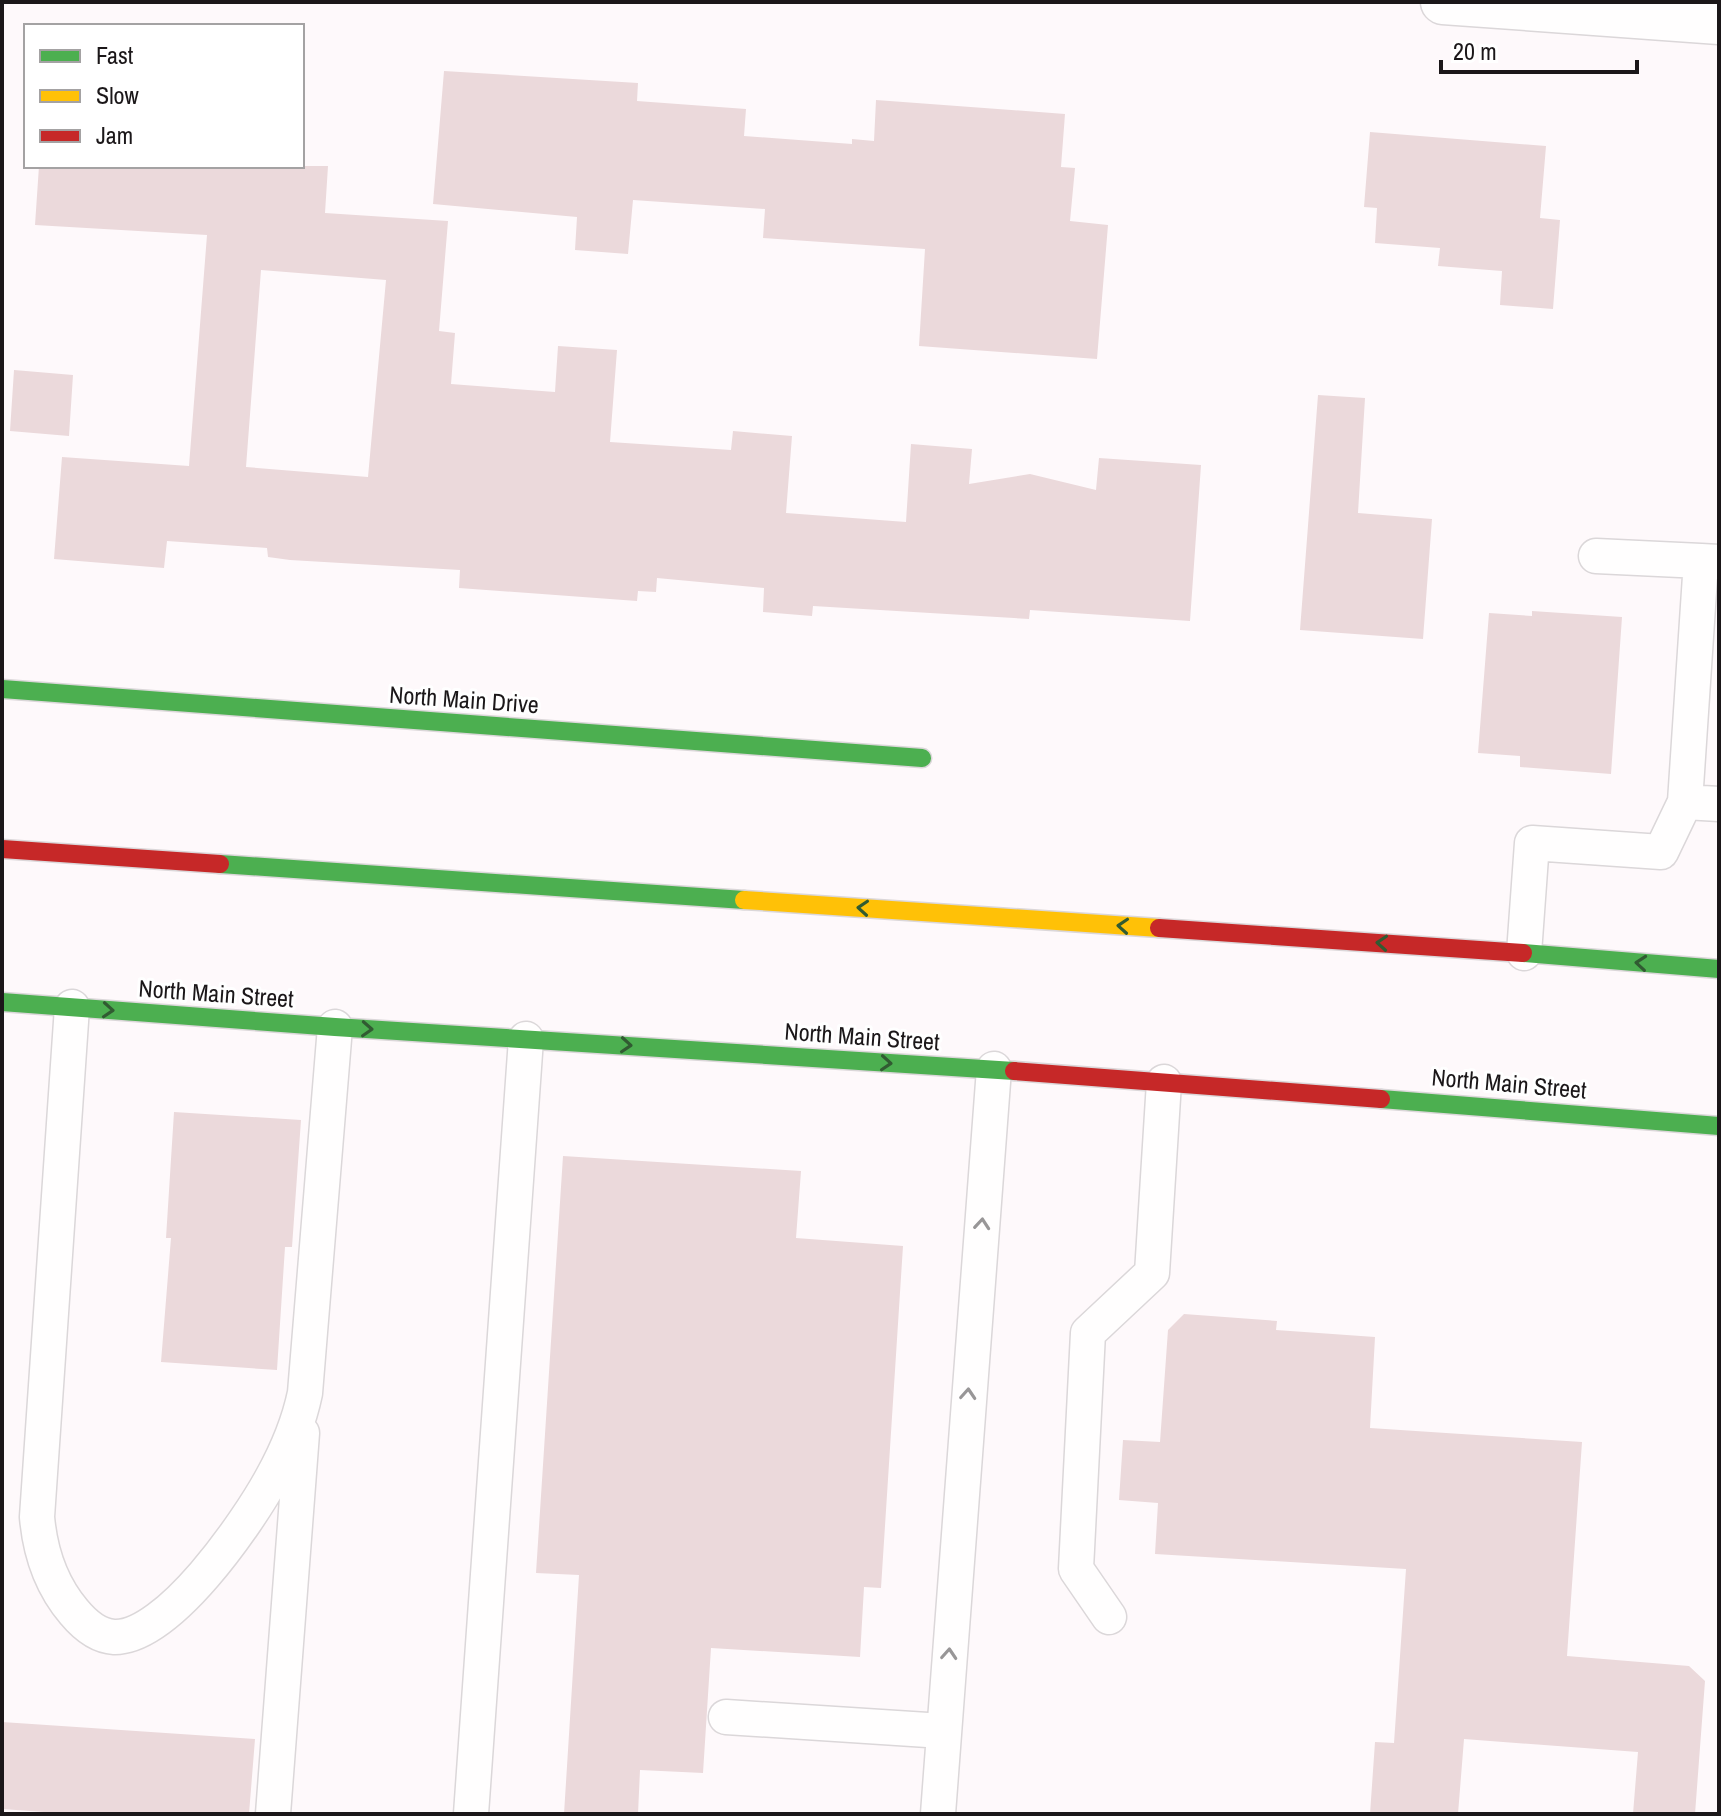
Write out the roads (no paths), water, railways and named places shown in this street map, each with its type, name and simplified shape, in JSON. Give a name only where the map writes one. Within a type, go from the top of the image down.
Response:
[{"type":"main road","name":"North Main Drive","points":[[2,689],[922,758]]},
{"type":"main road","points":[[2,849],[1719,969]]},
{"type":"main road","name":"North Main Street","points":[[2,1002],[335,1027],[994,1069],[1719,1126]]},
{"type":"street","points":[[1443,2],[1719,22]]},
{"type":"lane","points":[[1524,953],[1532,843],[1661,852],[1685,802],[1710,561],[1596,556]]},
{"type":"lane","points":[[1685,802],[1719,804]]},
{"type":"lane","points":[[72,1007],[37,1517],[44,1558],[66,1602],[79,1618],[100,1634],[129,1636],[156,1621],[184,1597],[251,1513],[273,1477],[300,1417],[305,1393]]},
{"type":"lane","points":[[273,1814],[335,1027]]},
{"type":"lane","points":[[471,1814],[526,1039]]},
{"type":"lane","points":[[938,1814],[994,1069]]},
{"type":"lane","points":[[1109,1617],[1076,1569],[1088,1333],[1152,1273],[1164,1082]]},
{"type":"lane","points":[[726,1717],[943,1731]]}]
